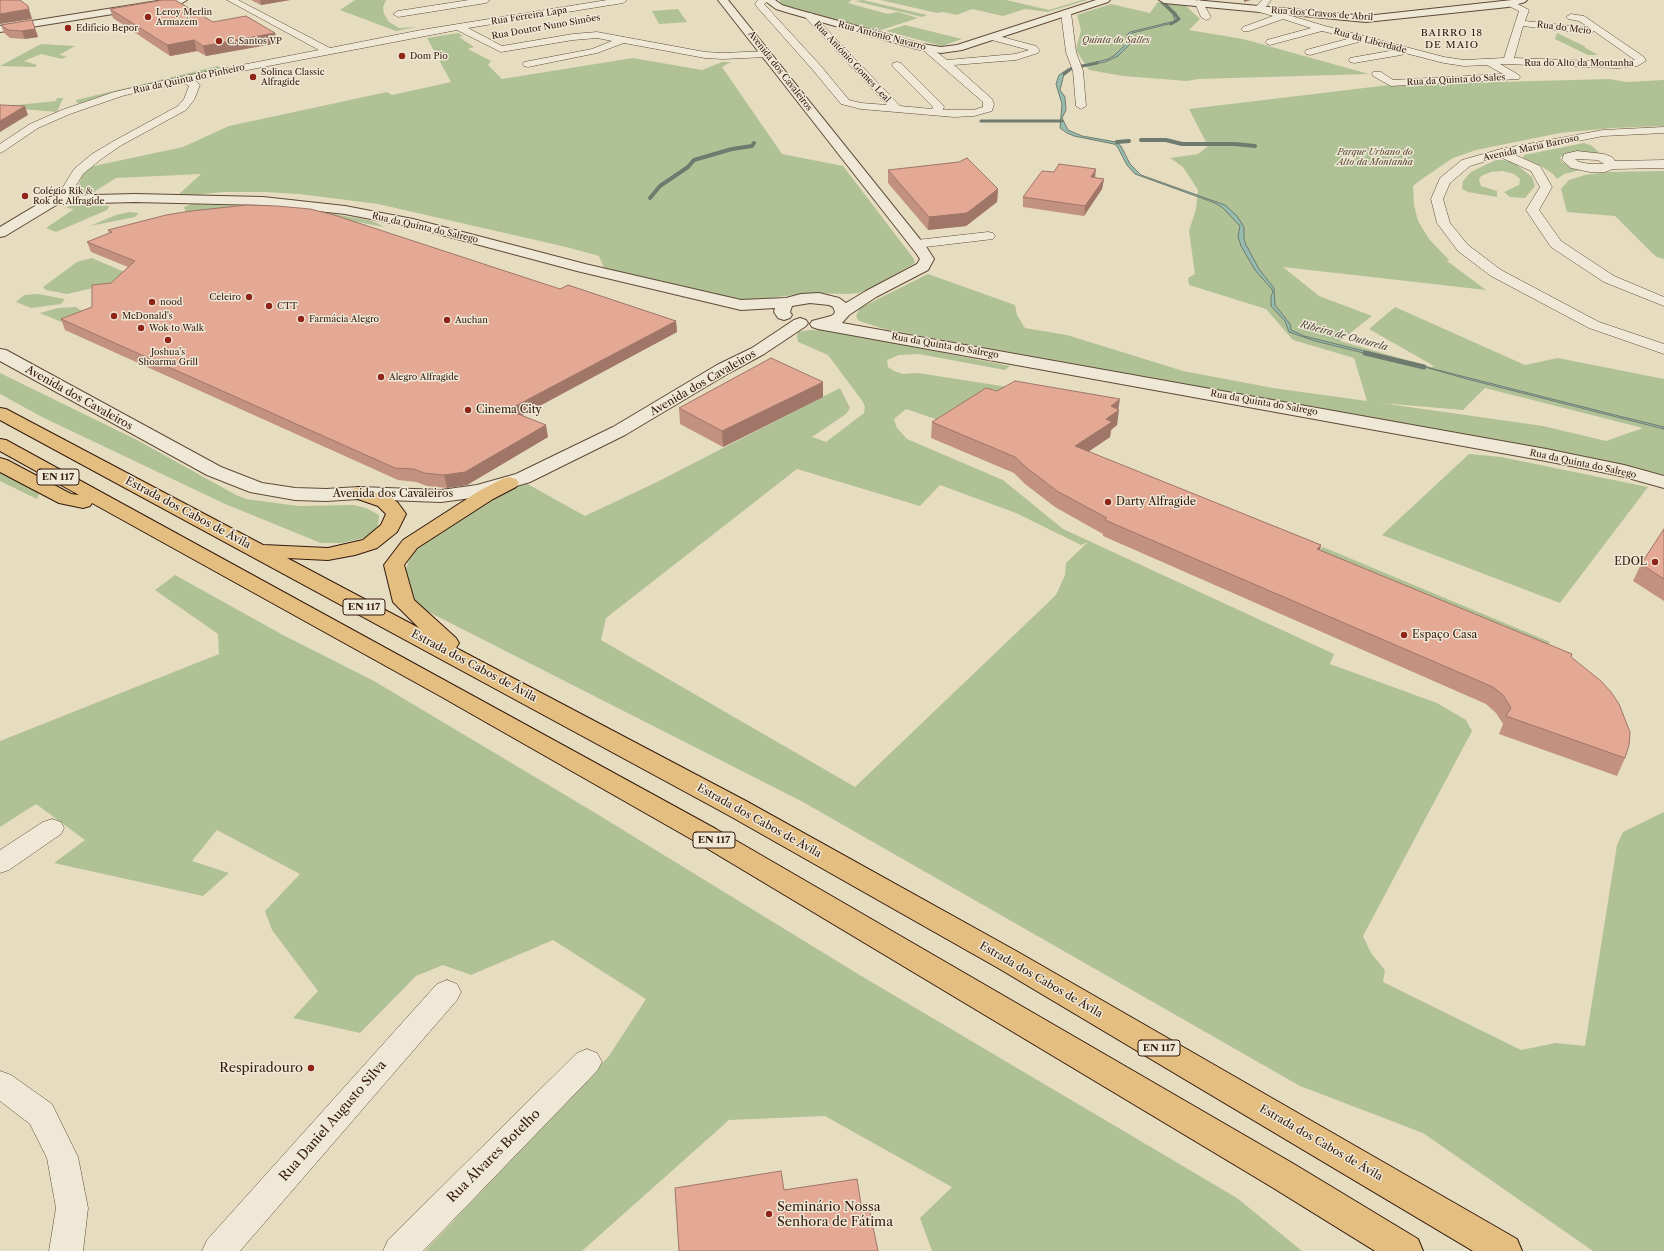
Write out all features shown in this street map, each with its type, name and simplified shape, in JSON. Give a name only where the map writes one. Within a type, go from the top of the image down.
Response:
[{"type":"highway","name":"Estrada dos Cabos de Ávila","points":[[0,412],[737,808],[1008,960],[1505,1251]]},
{"type":"highway","name":"EN 117","points":[[0,444],[115,509],[448,691],[707,836],[1282,1175],[1406,1251]]},
{"type":"highway","points":[[0,464],[66,498],[115,509]]},
{"type":"highway","points":[[471,664],[404,602],[394,565],[410,544],[486,495],[509,483]]},
{"type":"highway","points":[[257,550],[328,554],[355,549],[370,544],[390,528],[396,514],[391,506],[384,502],[358,493]]},
{"type":"street","points":[[0,29],[182,0]]},
{"type":"street","points":[[231,0],[328,51]]},
{"type":"street","points":[[398,14],[482,0]]},
{"type":"street","name":"Rua Ferreira Lapa","points":[[459,27],[623,0]]},
{"type":"street","name":"Avenida dos Cavaleiros","points":[[723,0],[917,244],[927,259],[924,267],[871,294],[842,314],[822,324]]},
{"type":"street","points":[[767,0],[759,3],[760,5],[816,67],[842,100],[853,104],[968,114],[980,112],[989,106],[988,101],[926,48]]},
{"type":"street","name":"Rua António Navarro","points":[[767,0],[785,9],[926,48],[941,50],[954,49],[1105,0]]},
{"type":"street","name":"Rua dos Cravos de Abril","points":[[1164,0],[1345,17],[1372,18],[1508,4]]},
{"type":"street","points":[[1258,9],[1267,0]]},
{"type":"street","points":[[1502,65],[1509,57],[1521,19],[1508,4],[1522,0]]},
{"type":"street","points":[[399,2],[397,8],[398,14],[405,22]]},
{"type":"street","points":[[1199,3],[1206,17]]},
{"type":"street","name":"Rua da Liberdade","points":[[1258,9],[1322,28],[1452,62],[1490,63]]},
{"type":"street","points":[[1066,13],[1071,52],[1077,66],[1081,106]]},
{"type":"street","name":"Rua António Gomes Leal","points":[[808,15],[896,108]]},
{"type":"street","points":[[1246,29],[1280,16]]},
{"type":"street","points":[[1572,17],[1581,18],[1590,29]]},
{"type":"street","name":"Rua do Meio","points":[[1521,19],[1590,29],[1607,36]]},
{"type":"street","points":[[459,27],[501,49],[597,35],[704,55],[723,56],[767,54]]},
{"type":"street","name":"Rua da Quinta do Pinheiro","points":[[0,149],[34,126],[66,112],[118,94],[185,79],[459,27]]},
{"type":"street","points":[[825,33],[836,29],[851,27]]},
{"type":"street","points":[[1270,42],[1322,28]]},
{"type":"street","name":"Rua Doutor Nuno Simões","points":[[480,38],[496,36]]},
{"type":"street","name":"Rua do Alto da Montanha","points":[[1502,65],[1618,65],[1633,64],[1641,61],[1607,36]]},
{"type":"street","points":[[945,63],[1016,57],[1035,51],[1033,48],[991,37]]},
{"type":"street","points":[[1310,52],[1361,38]]},
{"type":"street","points":[[528,64],[594,51],[623,40]]},
{"type":"street","points":[[1354,60],[1394,55],[1407,51]]},
{"type":"street","name":"Rua da Quinta do Sales","points":[[1490,63],[1502,65],[1515,77],[1391,82],[1377,74],[1502,65]]},
{"type":"street","points":[[897,65],[939,107],[935,112]]},
{"type":"street","points":[[0,233],[55,200],[68,189],[78,172],[96,157],[116,144],[182,108],[190,100],[195,85],[185,79]]},
{"type":"street","name":"Avenida Maria Barroso","points":[[1664,130],[1603,133],[1501,152],[1466,163],[1444,181],[1437,199],[1444,223],[1463,248],[1496,273],[1594,325],[1664,349]]},
{"type":"street","points":[[1593,135],[1616,141],[1664,140]]},
{"type":"street","points":[[1501,152],[1536,169],[1546,186],[1532,210],[1556,244],[1609,279],[1664,302]]},
{"type":"street","points":[[1611,165],[1664,164]]},
{"type":"street","name":"Rua da Quinta do Salrego","points":[[55,200],[185,198],[264,201],[317,206],[413,223],[582,268],[741,304],[788,304],[801,298],[828,299],[839,304],[842,314],[863,330]]},
{"type":"street","points":[[917,244],[988,236]]},
{"type":"street","name":"Avenida dos Cavaleiros","points":[[828,299],[849,298],[871,294]]},
{"type":"street","points":[[788,304],[783,308],[782,312],[785,317],[800,323]]},
{"type":"street","name":"Avenida dos Cavaleiros","points":[[0,354],[214,471],[238,481],[271,491],[289,493],[358,493],[441,496],[479,491],[523,478],[619,431],[723,369],[758,351],[800,323]]},
{"type":"street","name":"Rua da Quinta do Salrego","points":[[800,323],[822,324],[863,330],[903,339],[1546,455],[1624,471],[1664,482]]},
{"type":"street","points":[[0,863],[52,828]]},
{"type":"street","name":"Rua Daniel Augusto Silva","points":[[218,1251],[447,992]]},
{"type":"street","name":"Rua Álvares Botelho","points":[[400,1251],[587,1062]]},
{"type":"street","points":[[0,1084],[41,1114],[62,1157],[72,1208],[66,1251]]},
{"type":"green space","points":[[355,0],[386,0],[383,7],[384,14],[389,22],[399,28],[416,27],[396,31],[340,10]]},
{"type":"green space","points":[[780,0],[852,0],[848,3],[888,14],[898,12],[918,18],[878,31],[788,7],[780,3]]},
{"type":"green space","points":[[863,0],[927,15],[922,17],[855,1]]},
{"type":"green space","points":[[880,0],[1006,0],[1049,10],[1082,0],[1087,0],[1048,12],[1025,9],[1003,16],[972,9],[957,15],[943,12],[937,13]]},
{"type":"green space","name":"Quinta do Salles","points":[[1158,2],[1185,5],[1200,19],[1189,30],[1243,39],[1369,74],[1198,79],[1187,81],[1123,76],[1089,70],[1076,50],[1081,30],[1077,15],[1111,4],[1150,13]]},
{"type":"green space","points":[[678,9],[687,22],[659,24],[652,11]]},
{"type":"green space","points":[[905,25],[962,39],[942,46],[886,31]]},
{"type":"green space","points":[[458,33],[463,36],[459,37],[474,47],[468,49],[491,61],[488,65],[502,79],[633,58],[702,70],[722,62],[731,62],[722,67],[782,154],[843,166],[914,259],[915,263],[867,290],[858,293],[812,293],[751,300],[729,298],[604,268],[599,256],[566,247],[378,204],[299,194],[264,192],[223,192],[176,197],[201,174],[116,178],[94,192],[85,195],[76,192],[82,176],[89,168],[183,147],[229,126],[387,92],[392,95],[451,82],[427,38]]},
{"type":"green space","points":[[1557,33],[1586,47],[1584,47],[1598,55],[1588,55],[1555,39]]},
{"type":"green space","points":[[41,44],[75,46],[59,55],[67,56],[62,59],[41,54],[24,61],[37,65],[35,67],[0,66]]},
{"type":"green space","points":[[218,66],[221,69],[126,89],[81,103],[77,103],[76,100]]},
{"type":"green space","name":"Parque Urbano do Alto da Montanha","points":[[1609,79],[1627,82],[1664,80],[1664,126],[1612,128],[1560,133],[1476,150],[1453,158],[1413,186],[1414,205],[1418,221],[1429,239],[1449,260],[1447,261],[1486,290],[1283,267],[1319,296],[1372,316],[1340,341],[1431,367],[1434,366],[1369,329],[1395,307],[1525,365],[1558,358],[1664,379],[1664,476],[1622,465],[884,329],[859,321],[856,316],[860,308],[928,274],[1015,305],[1017,315],[1025,328],[1067,335],[1183,371],[1273,388],[1367,401],[1354,358],[1293,340],[1266,309],[1189,285],[1188,278],[1195,274],[1189,231],[1196,209],[1198,190],[1183,167],[1170,158],[1198,154],[1208,146],[1189,109],[1389,85]],"holes":[[[1485,388],[1643,428],[1606,441],[1543,426],[1381,403],[1463,410]]]},
{"type":"green space","points":[[57,98],[63,98],[57,112],[0,107],[0,105],[8,106],[56,101]]},
{"type":"green space","points":[[1584,143],[1592,146],[1603,156],[1566,155],[1560,157],[1562,162],[1581,170],[1564,174],[1557,179],[1553,174],[1541,166],[1523,158],[1524,155]]},
{"type":"green space","points":[[1496,160],[1513,162],[1532,177],[1535,186],[1525,198],[1510,197],[1504,192],[1519,185],[1520,179],[1514,174],[1503,171],[1491,172],[1481,176],[1479,180],[1481,186],[1497,191],[1497,197],[1468,192],[1462,189],[1463,181],[1471,172]]},
{"type":"green space","points":[[1664,171],[1664,259],[1657,257],[1652,253],[1615,216],[1567,212],[1561,189],[1569,180],[1585,175],[1608,172]]},
{"type":"green space","points":[[74,203],[85,203],[83,205],[109,207],[107,210],[56,232],[46,228],[74,209],[66,208]]},
{"type":"green space","points":[[192,204],[298,208],[368,220],[384,227],[347,220],[186,213],[184,207]]},
{"type":"green space","points":[[129,212],[139,213],[135,217],[90,226],[116,215]]},
{"type":"green space","points":[[92,258],[129,274],[119,282],[67,294],[46,290],[43,287],[77,262]]},
{"type":"green space","points":[[38,294],[65,299],[61,304],[31,308],[16,302],[24,295]]},
{"type":"green space","points":[[76,307],[84,312],[64,323],[40,313],[58,308]]},
{"type":"green space","points":[[810,330],[837,330],[858,336],[1010,366],[1005,370],[919,354],[899,355],[887,360],[888,367],[903,374],[918,373],[1008,387],[947,423],[906,409],[894,419],[897,428],[907,439],[1003,480],[1063,529],[1334,654],[1330,664],[1437,703],[1466,720],[1472,731],[1363,936],[1371,953],[1385,970],[1383,982],[1521,1050],[1556,1043],[1585,1046],[1617,845],[1623,832],[1664,812],[1664,1251],[1593,1251],[1423,1133],[1300,1086],[803,802],[411,603],[404,574],[411,556],[421,541],[524,482],[585,516],[657,482],[840,388],[850,408],[846,414],[812,437],[826,442],[864,413],[865,407],[863,402],[828,355],[798,342],[798,332]],"holes":[[[797,469],[920,506],[940,485],[1016,513],[1081,545],[1088,542],[1066,563],[1065,575],[1056,595],[855,787],[601,640],[606,618]]]},
{"type":"green space","points":[[0,373],[137,440],[236,495],[246,499],[298,506],[354,505],[366,508],[379,515],[378,529],[364,538],[342,543],[321,543],[225,504],[42,417],[0,394]]},
{"type":"green space","points":[[1469,454],[1501,457],[1648,487],[1560,603],[1382,535]]},
{"type":"green space","points":[[0,473],[40,492],[37,499],[0,481]]},
{"type":"green space","points":[[1323,547],[1550,642],[1542,655],[1312,557]]},
{"type":"green space","points":[[175,575],[283,635],[374,681],[592,811],[858,974],[1237,1198],[1302,1251],[932,1251],[920,1218],[952,1187],[825,1116],[729,1120],[582,1251],[425,1251],[609,1056],[646,999],[553,940],[471,975],[443,965],[416,976],[360,1033],[293,1018],[318,991],[272,930],[265,911],[300,874],[217,830],[192,861],[229,873],[203,896],[54,863],[85,840],[36,804],[0,827],[0,741],[219,654],[218,634],[155,590]]},
{"type":"water","points":[[1161,3],[1166,4],[1176,13],[1178,17],[1177,22],[1132,33],[1130,37],[1131,43],[1118,56],[1105,62],[1089,64],[1108,59],[1115,55],[1127,43],[1127,35],[1130,32],[1175,21],[1173,14]]},
{"type":"water","points":[[1068,69],[1071,70],[1064,74],[1060,90],[1065,97],[1066,110],[1062,118],[1068,130],[1082,136],[1116,142],[1121,146],[1130,164],[1141,175],[1225,205],[1237,216],[1244,227],[1244,239],[1246,245],[1259,269],[1274,288],[1275,305],[1290,324],[1291,330],[1304,336],[1372,353],[1372,355],[1315,341],[1289,332],[1285,321],[1271,306],[1273,291],[1255,270],[1241,246],[1238,237],[1240,226],[1223,208],[1215,203],[1135,174],[1127,165],[1117,146],[1114,144],[1074,136],[1060,128],[1062,104],[1056,84],[1059,75]]},
{"type":"water","points":[[1418,365],[1664,427],[1664,429],[1467,379]]},
{"type":"building","points":[[0,0],[20,0],[28,6],[29,9],[0,14]]},
{"type":"building","points":[[163,0],[175,0],[213,22],[246,16],[275,33],[203,46],[194,40],[167,45],[110,9]]},
{"type":"building","points":[[32,20],[35,29],[22,31],[8,30],[1,25]]},
{"type":"building","points":[[0,105],[25,106],[0,121]]},
{"type":"building","points":[[967,158],[998,189],[967,213],[929,217],[888,170],[959,162]]},
{"type":"building","points":[[1059,164],[1096,169],[1091,177],[1104,179],[1085,206],[1023,197],[1042,171],[1054,172]]},
{"type":"building","name":"Alegro Alfragide","points":[[247,205],[310,209],[334,215],[560,289],[568,285],[676,321],[508,410],[546,425],[465,472],[444,475],[424,473],[414,469],[395,468],[61,319],[92,307],[92,285],[111,283],[135,261],[87,242],[112,232],[108,230],[166,215]]},
{"type":"building","points":[[771,358],[823,382],[722,431],[679,408]]},
{"type":"building","points":[[1015,381],[1120,399],[1111,406],[1119,410],[1106,419],[1112,422],[1075,446],[1321,545],[1317,549],[1572,654],[1571,657],[1601,681],[1619,704],[1630,732],[1629,745],[1625,758],[1506,716],[1511,708],[1503,695],[1493,687],[1105,520],[1107,518],[1057,491],[1015,457],[932,422],[986,388],[997,391]]},
{"type":"building","points":[[1664,529],[1664,579],[1641,564]]},
{"type":"building","name":"Seminário Nossa Senhora de Fátima","points":[[781,1171],[784,1190],[857,1179],[861,1204],[868,1203],[878,1251],[679,1251],[675,1188]]},
{"type":"waterway","name":"Ribeira de Outurela","points":[[1164,3],[1179,19],[1171,24]]},
{"type":"waterway","name":"Ribeira de Outurela","points":[[1064,74],[1072,68],[1097,63]]},
{"type":"waterway","points":[[981,121],[1062,121]]},
{"type":"waterway","points":[[1141,140],[1166,140],[1182,144],[1235,144],[1255,146]]},
{"type":"waterway","points":[[1117,142],[1129,141]]},
{"type":"waterway","points":[[650,198],[660,186],[688,167],[694,160],[732,149],[752,146],[754,143]]},
{"type":"waterway","name":"Ribeira de Outurela","points":[[1365,353],[1424,367]]},
{"type":"place","name":"Leroy Merlin Armazém","points":[[148,17]]},
{"type":"place","name":"Edifício Bepor","points":[[68,28]]},
{"type":"place","name":"C. Santos VP","points":[[219,41]]},
{"type":"place","name":"Dom Pio","points":[[402,56]]},
{"type":"place","name":"Solinca Classic Alfragide","points":[[253,77]]},
{"type":"place","name":"Colégio Rik & Rok de Alfragide","points":[[25,196]]},
{"type":"place","name":"Celeiro","points":[[249,297]]},
{"type":"place","name":"nood","points":[[152,302]]},
{"type":"place","name":"CTT","points":[[269,306]]},
{"type":"place","name":"McDonald's","points":[[114,316]]},
{"type":"place","name":"Farmácia Alegro","points":[[301,319]]},
{"type":"place","name":"Auchan","points":[[447,320]]},
{"type":"place","name":"Wok to Walk","points":[[141,328]]},
{"type":"place","name":"Joshua's Shoarma Grill","points":[[168,340]]},
{"type":"place","name":"Alegro Alfragide","points":[[381,377]]},
{"type":"place","name":"Cinema City","points":[[468,410]]},
{"type":"place","name":"Darty Alfragide","points":[[1108,502]]},
{"type":"place","name":"EDOL","points":[[1655,562]]},
{"type":"place","name":"Espaço Casa","points":[[1404,635]]},
{"type":"place","name":"Respiradouro","points":[[311,1068]]},
{"type":"place","name":"Seminário Nossa Senhora de Fátima","points":[[769,1214]]},
{"type":"district","name":"BAIRRO 18 DE MAIO","points":[[1452,38]]}]
